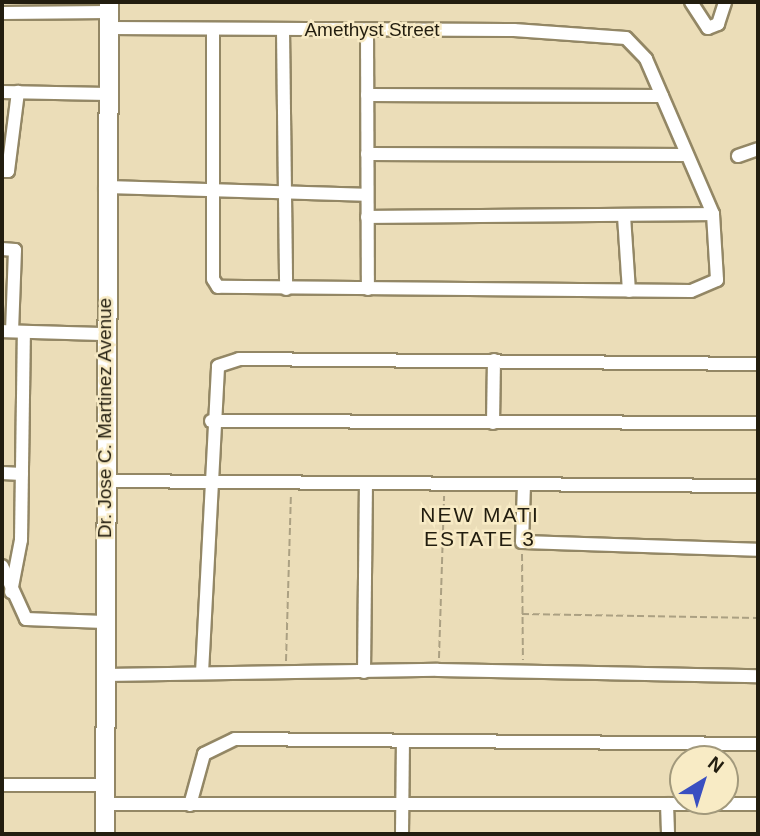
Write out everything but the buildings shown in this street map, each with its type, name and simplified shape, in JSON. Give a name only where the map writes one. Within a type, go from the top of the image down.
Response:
[{"type":"street","points":[[691,2],[708,28],[718,24],[725,2]]},
{"type":"street","name":"Amethyst Street","points":[[2,13],[23,7],[109,14],[213,30],[514,30],[634,43],[662,96]]},
{"type":"street","name":"Dr. Jose C. Martinez Avenue","points":[[105,834],[104,334],[109,14]]},
{"type":"street","points":[[213,30],[215,283],[224,289],[629,291],[711,286],[719,272],[713,214],[662,96],[367,95]]},
{"type":"street","points":[[283,30],[286,289]]},
{"type":"street","points":[[367,31],[368,289]]},
{"type":"street","points":[[2,92],[108,94]]},
{"type":"street","points":[[2,170],[8,171],[18,92]]},
{"type":"street","points":[[738,156],[758,149]]},
{"type":"street","points":[[367,154],[687,155]]},
{"type":"street","points":[[106,187],[367,195]]},
{"type":"street","points":[[367,217],[713,214]]},
{"type":"street","points":[[624,216],[629,291]]},
{"type":"street","points":[[2,249],[15,250],[13,331],[22,474],[20,559],[11,592]]},
{"type":"street","points":[[13,331],[104,334]]},
{"type":"street","points":[[202,673],[214,374],[226,362],[494,360],[758,364]]},
{"type":"street","points":[[493,423],[494,360]]},
{"type":"street","points":[[211,421],[758,423]]},
{"type":"street","points":[[2,473],[22,474]]},
{"type":"street","points":[[105,481],[758,486]]},
{"type":"street","points":[[364,672],[366,484]]},
{"type":"street","points":[[524,485],[522,542],[758,550]]},
{"type":"street","points":[[2,566],[19,612],[33,622],[104,622]]},
{"type":"street","points":[[105,675],[438,670],[758,677]]},
{"type":"street","points":[[190,805],[204,754],[221,741],[758,744]]},
{"type":"street","points":[[402,834],[403,741]]},
{"type":"street","points":[[2,785],[105,785]]},
{"type":"street","points":[[105,804],[758,804]]},
{"type":"street","points":[[667,804],[668,834]]},
{"type":"path","points":[[286,673],[291,484]]},
{"type":"path","points":[[438,670],[444,485]]},
{"type":"path","points":[[522,542],[523,671]]},
{"type":"path","points":[[522,614],[758,618]]},
{"type":"district","name":"NEW MATI ESTATE 3","points":[[480,527]]}]
